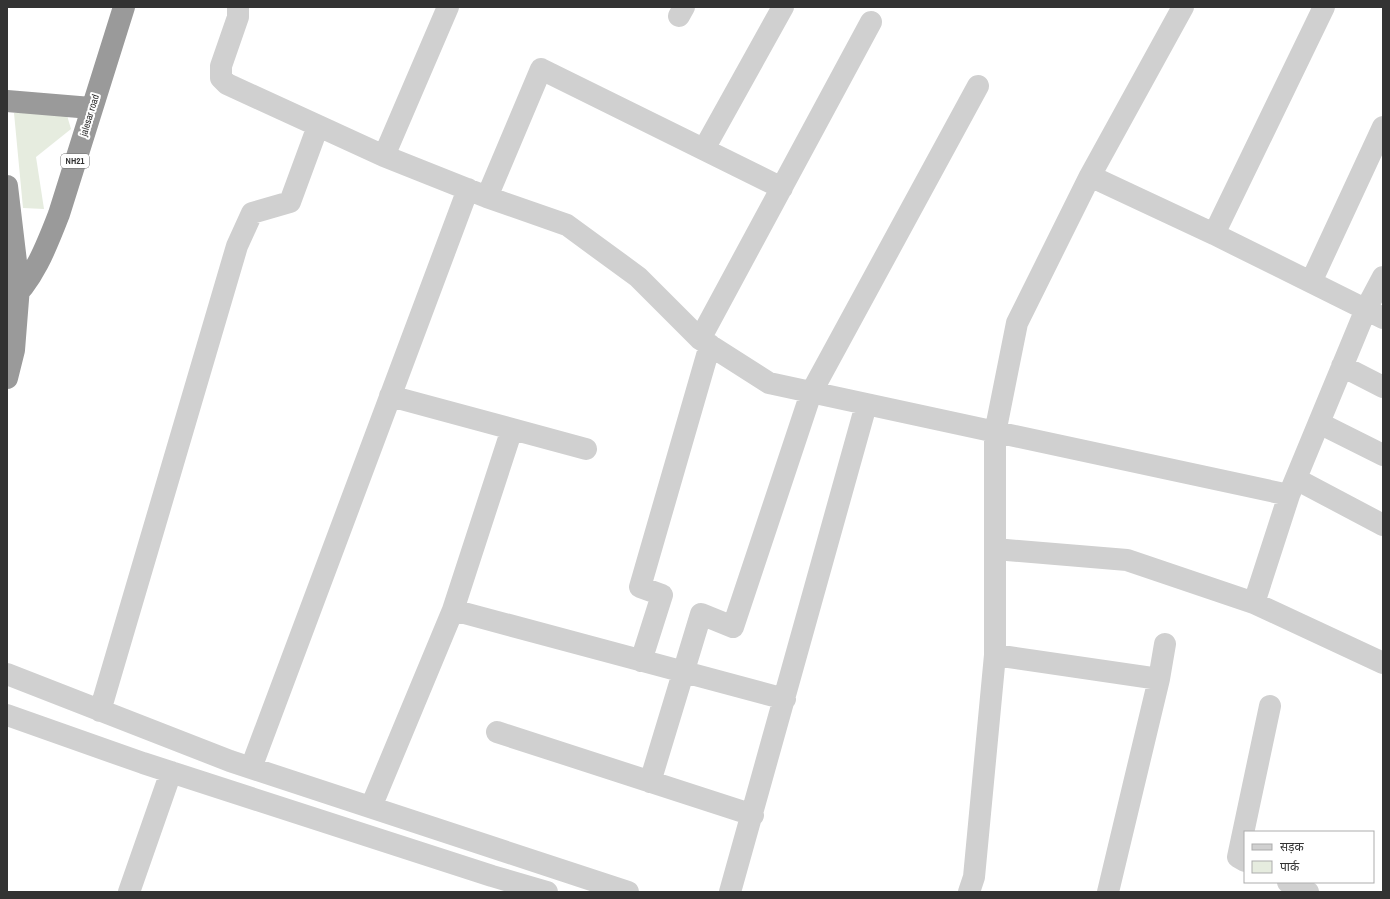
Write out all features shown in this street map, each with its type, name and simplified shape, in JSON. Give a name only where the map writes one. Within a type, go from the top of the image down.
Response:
[{"type":"highway","name":"jalesar road","points":[[13,299],[46,247],[59,214],[124,7]]},
{"type":"highway","points":[[7,101],[92,108]]},
{"type":"highway","points":[[7,186],[14,350],[7,378]]},
{"type":"street","points":[[238,7],[238,17],[221,66],[221,78],[227,84],[384,156],[478,193],[567,225],[638,277],[705,342],[770,383],[995,433],[1293,487],[1383,525]]},
{"type":"street","points":[[384,156],[448,7]]},
{"type":"street","points":[[704,149],[783,7]]},
{"type":"street","points":[[969,892],[974,877],[995,655],[995,433],[1017,323],[1090,176],[1182,7]]},
{"type":"street","points":[[1214,234],[1324,7]]},
{"type":"street","points":[[642,661],[662,595],[640,587],[705,342],[782,188],[871,22]]},
{"type":"street","points":[[251,768],[390,396],[478,193],[541,69],[782,188]]},
{"type":"street","points":[[650,782],[701,614],[733,627],[811,393],[978,86]]},
{"type":"street","points":[[100,711],[237,246],[252,213],[290,202],[318,126]]},
{"type":"street","points":[[1310,282],[1383,127]]},
{"type":"street","points":[[1090,176],[1214,234],[1374,313]]},
{"type":"street","points":[[1254,603],[1293,487],[1342,366],[1374,313],[1383,277]]},
{"type":"street","points":[[1342,366],[1383,387]]},
{"type":"street","points":[[390,396],[586,449]]},
{"type":"street","points":[[730,892],[753,815],[866,405]]},
{"type":"street","points":[[1319,423],[1383,455]]},
{"type":"street","points":[[371,807],[453,610],[512,429]]},
{"type":"street","points":[[995,549],[1127,560],[1254,603],[1383,663]]},
{"type":"street","points":[[453,610],[785,699]]},
{"type":"street","points":[[1108,892],[1159,679],[1165,644]]},
{"type":"street","points":[[995,655],[1159,679]]},
{"type":"street","points":[[7,674],[251,768],[628,892]]},
{"type":"street","points":[[1244,860],[1238,857],[1270,706]]},
{"type":"street","points":[[7,715],[489,884],[547,892]]},
{"type":"street","points":[[497,732],[753,815]]},
{"type":"street","points":[[130,892],[170,772]]},
{"type":"street","points":[[1290,883],[1308,892]]},
{"type":"green space","points":[[66,112],[71,129],[36,157],[44,209],[23,208],[14,113]]}]
